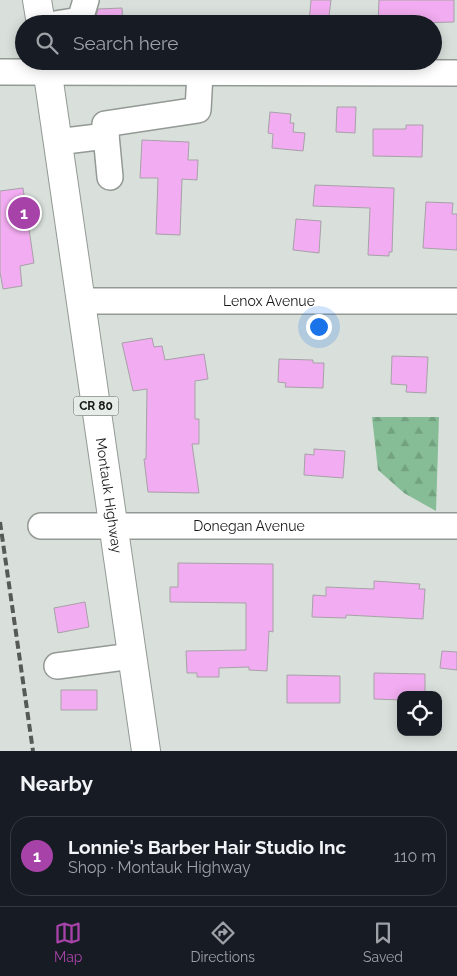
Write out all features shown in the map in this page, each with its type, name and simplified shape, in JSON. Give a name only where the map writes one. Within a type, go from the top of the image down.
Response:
[{"type":"main road","points":[[37,0],[39,15]]},
{"type":"main road","name":"Montauk Highway","points":[[47,70],[146,751]]},
{"type":"street","points":[[82,15],[86,0]]},
{"type":"street","points":[[0,72],[19,70]]},
{"type":"street","points":[[124,70],[200,73],[457,73]]},
{"type":"street","points":[[110,177],[105,124],[198,110],[200,73]]},
{"type":"street","points":[[58,142],[106,136]]},
{"type":"street","name":"Lenox Avenue","points":[[81,302],[457,301]]},
{"type":"street","name":"Donegan Avenue","points":[[41,526],[457,526]]},
{"type":"street","points":[[57,666],[132,656]]},
{"type":"green space","points":[[372,417],[439,417],[436,511],[404,493],[378,470]]},
{"type":"building","points":[[311,0],[331,0],[329,15],[310,15]]},
{"type":"building","points":[[379,0],[454,0],[454,22],[442,22],[442,15],[378,15]]},
{"type":"building","points":[[122,8],[122,15],[96,15],[98,9]]},
{"type":"building","points":[[337,107],[356,107],[355,133],[336,132]]},
{"type":"building","points":[[270,112],[291,114],[290,123],[294,123],[293,132],[305,133],[303,151],[272,148],[273,134],[268,133]]},
{"type":"building","points":[[406,125],[423,125],[422,157],[373,156],[373,129],[406,129]]},
{"type":"building","points":[[142,140],[189,142],[188,160],[198,160],[197,180],[182,179],[180,235],[156,234],[158,178],[140,178]]},
{"type":"building","points":[[315,185],[394,188],[392,252],[389,252],[389,256],[368,255],[370,208],[313,206]]},
{"type":"building","points":[[23,188],[34,263],[20,266],[22,286],[3,289],[0,272],[0,191]]},
{"type":"building","points":[[426,202],[453,203],[452,214],[457,214],[457,250],[423,248]]},
{"type":"building","points":[[296,219],[321,221],[319,253],[293,250]]},
{"type":"building","points":[[152,338],[154,347],[162,346],[165,360],[204,354],[208,379],[195,381],[195,419],[199,419],[199,444],[192,444],[199,493],[148,492],[144,459],[146,459],[147,389],[133,391],[122,343]]},
{"type":"building","points":[[392,356],[428,357],[426,393],[406,392],[407,385],[391,384]]},
{"type":"building","points":[[279,359],[313,360],[313,363],[324,363],[323,388],[285,387],[286,383],[278,382]]},
{"type":"building","points":[[314,449],[345,451],[343,478],[304,475],[305,454],[314,455]]},
{"type":"building","points":[[178,563],[273,564],[273,632],[269,631],[267,671],[249,670],[249,667],[219,668],[219,677],[197,677],[197,673],[187,673],[186,651],[246,650],[246,603],[170,602],[170,587],[178,587]]},
{"type":"building","points":[[374,581],[420,584],[419,589],[425,589],[423,619],[346,615],[346,618],[312,617],[313,595],[326,596],[326,587],[374,589]]},
{"type":"building","points":[[85,602],[89,627],[58,633],[54,608]]},
{"type":"building","points":[[442,651],[457,652],[457,670],[440,668]]},
{"type":"building","points":[[374,673],[425,674],[425,691],[397,691],[397,700],[374,699]]},
{"type":"building","points":[[287,675],[340,676],[340,703],[287,703]]},
{"type":"building","points":[[61,690],[97,690],[97,710],[61,710]]},
{"type":"railway","points":[[0,522],[33,751]]},
{"type":"place","name":"Lonnie's Barber Hair Studio Inc","points":[[24,213]]}]
